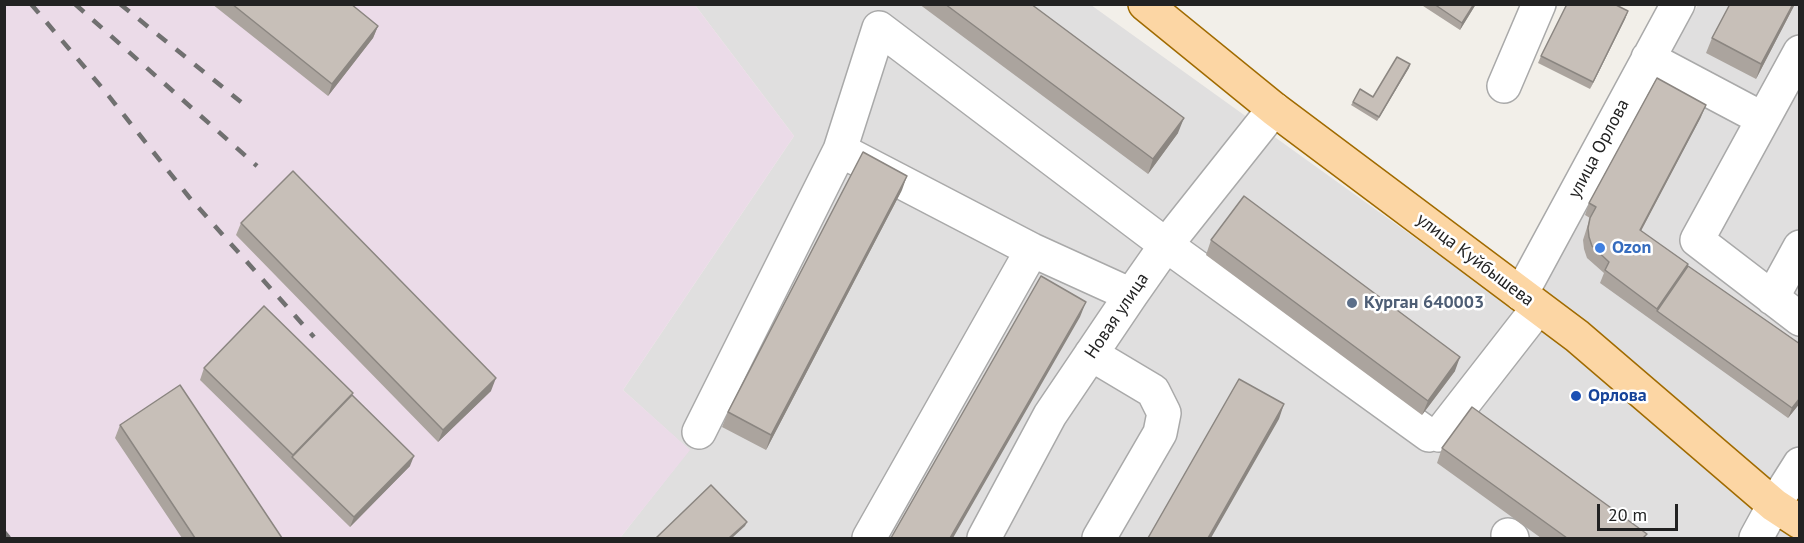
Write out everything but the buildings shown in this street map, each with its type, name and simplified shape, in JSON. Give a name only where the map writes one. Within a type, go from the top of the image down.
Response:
[{"type":"main road","name":"улица Куйбышева","points":[[1145,4],[1274,109],[1577,336],[1787,514]]},
{"type":"street","points":[[1504,86],[1539,4]]},
{"type":"street","name":"улица Орлова","points":[[1166,245],[1434,435],[1530,301],[1648,58],[1678,4]]},
{"type":"street","points":[[699,432],[840,150],[879,28],[1166,245]]},
{"type":"street","points":[[1800,52],[1697,240],[1800,319]]},
{"type":"street","points":[[1648,58],[1763,119]]},
{"type":"street","name":"Новая улица","points":[[985,538],[1050,415],[1091,354],[1166,245],[1274,109]]},
{"type":"street","points":[[840,150],[1032,250],[1131,295]]},
{"type":"street","points":[[1772,298],[1800,247]]},
{"type":"street","points":[[869,538],[1032,250]]},
{"type":"street","points":[[1091,354],[1153,390],[1164,413],[1160,433],[1099,538]]},
{"type":"street","points":[[1756,538],[1787,514],[1800,464]]},
{"type":"shaded area","points":[[4,5],[695,5],[794,136],[623,390],[690,450],[620,538],[5,538]]},
{"type":"shaded area","points":[[695,5],[1091,5],[1521,314],[1698,5],[1799,5],[1799,538],[620,538],[689,450],[623,390],[794,136]]},
{"type":"railway","points":[[31,4],[104,90],[189,197],[314,337]]},
{"type":"railway","points":[[75,4],[257,166]]},
{"type":"railway","points":[[120,4],[241,102]]},
{"type":"railway","points":[[4,532],[9,538]]},
{"type":"place","name":"Ozon","points":[[1600,248]]},
{"type":"place","name":"Курган 640003","points":[[1352,303]]},
{"type":"place","name":"Орлова","points":[[1576,396]]}]
